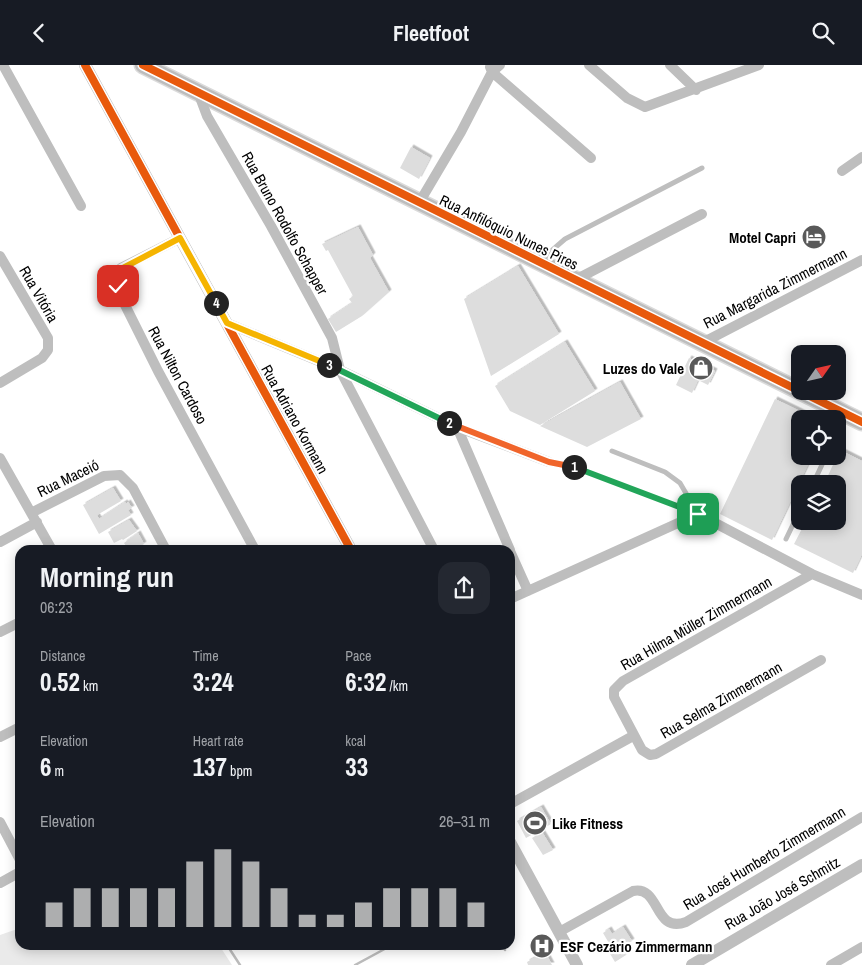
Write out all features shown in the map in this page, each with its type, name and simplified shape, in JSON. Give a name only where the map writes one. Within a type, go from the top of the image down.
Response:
[{"type":"main road","name":"Rua Anfilóquio Nunes Pires","points":[[143,65],[836,410]]},
{"type":"main road","name":"Rua Anfilóquio Nunes Pires","points":[[846,415],[862,423]]},
{"type":"street","points":[[2,65],[81,206]]},
{"type":"street","name":"Rua Adriano Kormann","points":[[85,65],[347,545]]},
{"type":"street","points":[[588,65],[627,98],[645,107],[696,90],[759,65]]},
{"type":"street","points":[[670,65],[696,90]]},
{"type":"street","points":[[419,203],[462,132],[494,67],[591,157]]},
{"type":"street","name":"Rua Bruno Rodolfo Schapper","points":[[198,92],[207,116],[271,226],[332,338],[340,370],[431,545]]},
{"type":"street","points":[[842,171],[862,157]]},
{"type":"street","points":[[575,280],[702,214]]},
{"type":"street","name":"Rua Nilton Cardoso","points":[[180,238],[121,269],[117,276],[118,286],[124,303],[158,371],[252,545]]},
{"type":"street","name":"Rua Vitória","points":[[0,256],[48,338],[48,350],[42,357],[0,383]]},
{"type":"street","name":"Rua Margarida Zimmermann","points":[[702,343],[862,260]]},
{"type":"street","points":[[227,323],[340,370],[457,427],[549,462]]},
{"type":"street","points":[[457,427],[508,545]]},
{"type":"street","points":[[0,458],[49,545]]},
{"type":"street","name":"Rua Maceió","points":[[0,542],[34,518],[104,476],[120,475],[133,488],[163,545]]},
{"type":"street","points":[[515,597],[698,514],[812,574],[862,595]]},
{"type":"street","points":[[515,561],[528,591]]},
{"type":"street","name":"Rua Hilma Müller Zimmermann","points":[[634,736],[614,697],[618,685],[812,574]]},
{"type":"street","points":[[0,632],[15,624]]},
{"type":"street","name":"Rua Selma Zimmermann","points":[[634,736],[645,753],[656,754],[821,660]]},
{"type":"street","points":[[0,737],[15,730]]},
{"type":"street","points":[[515,801],[634,736]]},
{"type":"street","name":"Rua José Humberto Zimmermann","points":[[559,933],[633,891],[638,890],[644,891],[649,895],[663,918],[670,923],[678,925],[686,922],[862,817]]},
{"type":"street","points":[[0,822],[15,850]]},
{"type":"street","points":[[515,851],[577,965]]},
{"type":"street","name":"Rua João José Schmitz","points":[[692,965],[862,865]]},
{"type":"street","points":[[0,883],[15,874]]},
{"type":"street","points":[[830,965],[862,947]]},
{"type":"lane","points":[[539,262],[565,239],[702,168]]},
{"type":"lane","points":[[612,451],[665,472],[680,483],[698,514]]},
{"type":"lane","points":[[549,462],[563,463],[586,470],[698,514]]},
{"type":"lane","points":[[786,539],[791,529]]},
{"type":"shaded area","points":[[15,930],[15,950],[222,950],[232,965],[0,965],[0,935]]},
{"type":"building","points":[[411,147],[430,158],[419,179],[400,168]]},
{"type":"building","points":[[358,227],[373,255],[370,258],[389,292],[362,316],[336,332],[328,319],[352,303],[349,299],[353,296],[328,250],[326,251],[322,244]]},
{"type":"building","points":[[518,266],[559,334],[491,376],[464,299]]},
{"type":"building","points":[[565,342],[595,391],[540,425],[510,411],[495,386]]},
{"type":"building","points":[[689,358],[715,371],[708,385],[698,380],[692,393],[676,385]]},
{"type":"building","points":[[620,382],[641,419],[587,447],[540,426]]},
{"type":"building","points":[[775,399],[798,410],[791,410],[791,465],[808,465],[803,475],[791,475],[791,500],[772,540],[720,514]]},
{"type":"building","points":[[846,453],[862,461],[862,554],[853,573],[794,544],[801,530],[846,530],[846,475],[828,475],[833,465],[846,465]]},
{"type":"building","points":[[113,488],[121,501],[97,515],[99,519],[125,502],[126,504],[128,502],[132,508],[128,510],[131,515],[99,534],[83,505]]},
{"type":"building","points":[[129,520],[137,531],[123,540],[114,543],[108,532]]},
{"type":"building","points":[[138,533],[144,544],[125,545],[124,543]]},
{"type":"building","points":[[541,807],[551,824],[526,838],[517,821]]},
{"type":"building","points":[[542,832],[553,850],[543,855],[532,838]]},
{"type":"building","points":[[623,927],[632,941],[621,948],[626,955],[615,962],[609,952],[613,950],[603,933],[609,929],[612,934]]},
{"type":"building","points":[[545,952],[552,965],[528,965],[527,962]]},
{"type":"waterway","points":[[230,950],[240,965]]},
{"type":"waterway","points":[[355,965],[383,950]]},
{"type":"cycle path","points":[[85,65],[348,545]]},
{"type":"cycle path","points":[[143,65],[862,422]]},
{"type":"place","name":"Motel Capri","points":[[814,237]]},
{"type":"place","name":"Luzes do Vale","points":[[701,368]]},
{"type":"place","name":"Like Fitness","points":[[535,823]]},
{"type":"place","name":"ESF Cezário Zimmermann","points":[[542,946]]},
{"type":"route","points":[[118,286],[117,276],[121,269],[130,262],[180,238],[227,323],[340,370],[457,427],[549,462],[563,463],[586,470],[698,514]]}]
